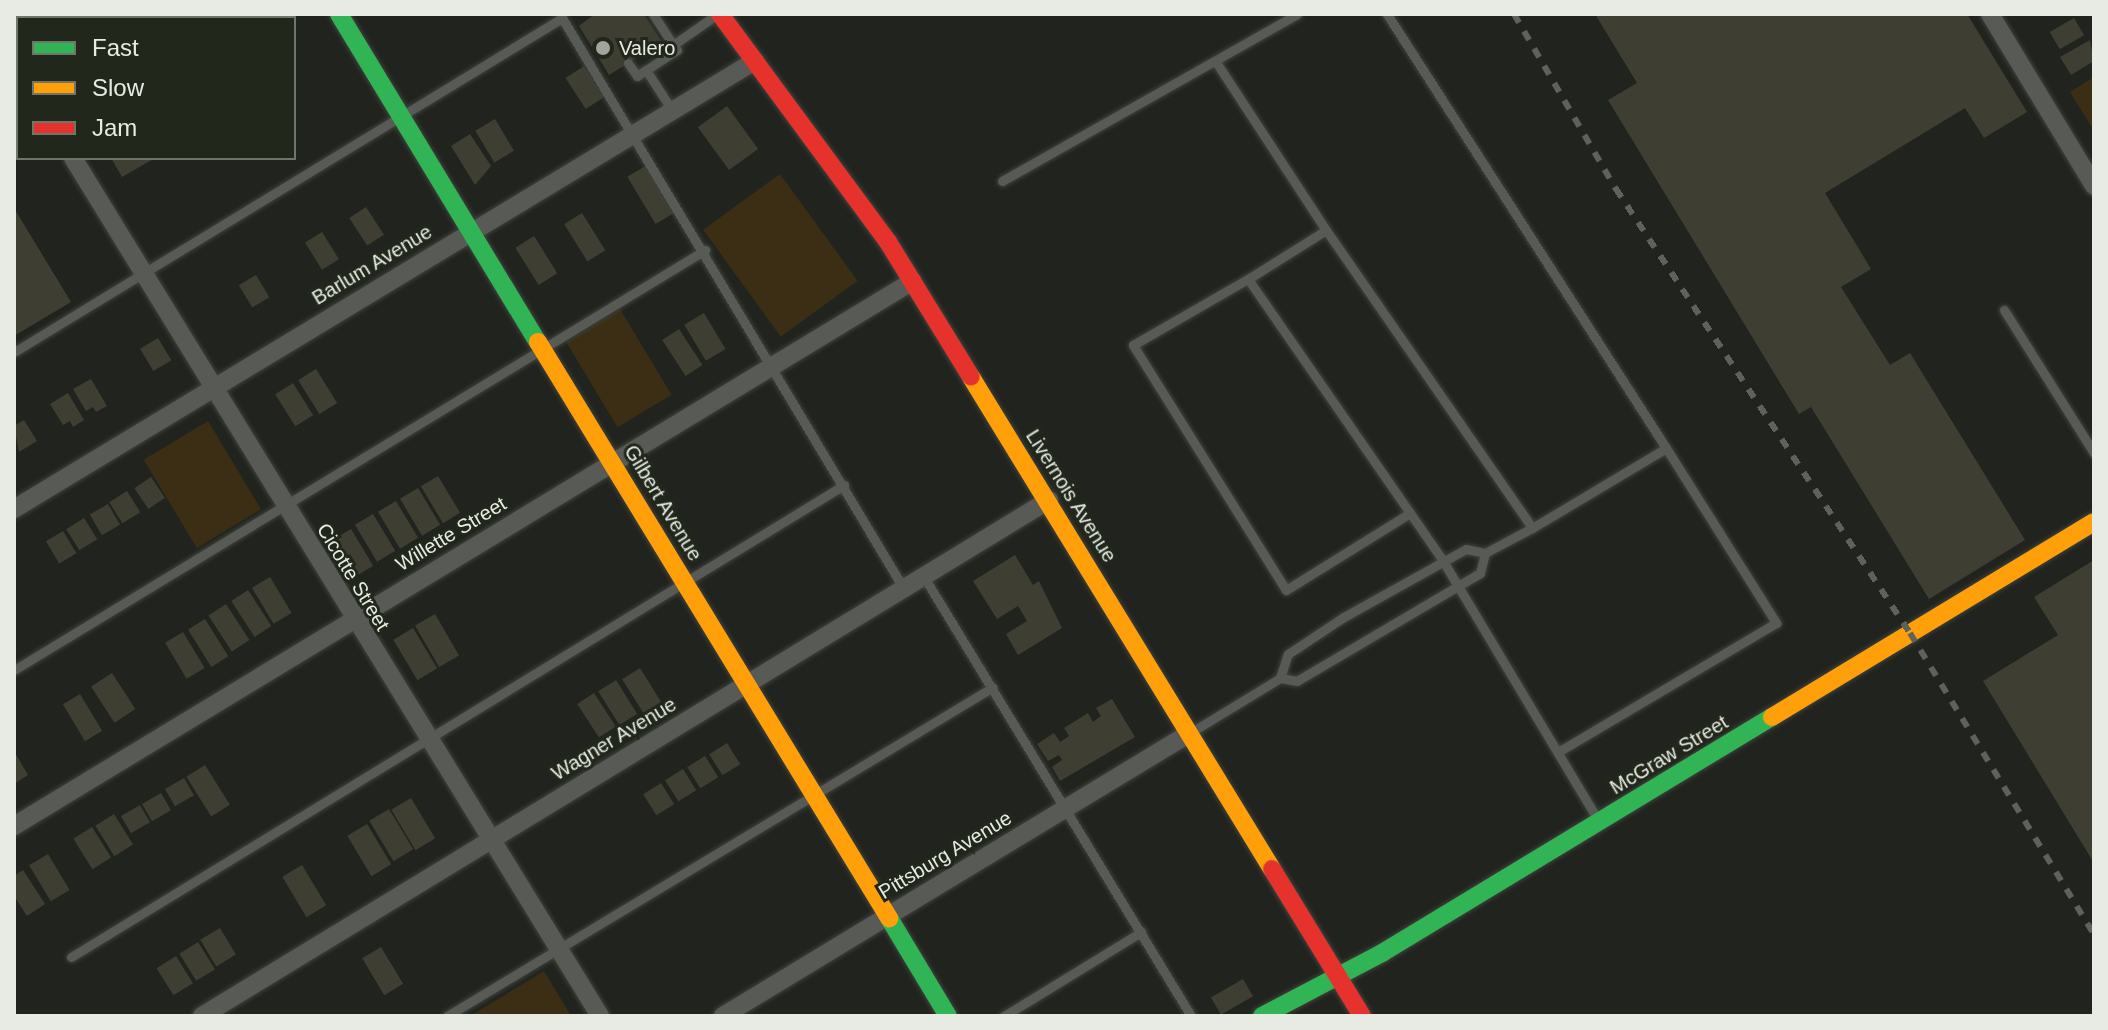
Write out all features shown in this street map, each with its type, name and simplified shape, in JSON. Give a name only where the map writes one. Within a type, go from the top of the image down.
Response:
[{"type":"street","name":"Gilbert Avenue","points":[[339,14],[948,1016]]},
{"type":"street","points":[[1990,14],[2094,186]]},
{"type":"street","name":"Livernois Avenue","points":[[726,16],[913,281],[1362,1016]]},
{"type":"street","name":"Barlum Avenue","points":[[14,509],[755,61]]},
{"type":"street","name":"Cicotte Street","points":[[74,160],[353,619],[494,838],[600,1016]]},
{"type":"street","name":"Willette Street","points":[[14,826],[913,281]]},
{"type":"street","name":"Wagner Avenue","points":[[202,1016],[1049,500]]},
{"type":"street","name":"McGraw Street","points":[[1262,1016],[1337,976],[1600,823],[2094,522]]},
{"type":"street","name":"Pittsburg Avenue","points":[[723,1016],[1190,733]]},
{"type":"lane","points":[[628,63],[637,76],[677,50],[657,26],[653,14]]},
{"type":"lane","points":[[1002,181],[1297,14]]},
{"type":"lane","points":[[1387,14],[1776,623],[1558,752]]},
{"type":"lane","points":[[673,45],[726,16]]},
{"type":"lane","points":[[14,352],[562,18],[705,250],[904,589]]},
{"type":"lane","points":[[1216,62],[1326,230],[1532,528]]},
{"type":"lane","points":[[646,70],[672,110]]},
{"type":"lane","points":[[1326,230],[1133,345],[1286,590],[1410,513]]},
{"type":"lane","points":[[14,670],[705,250]]},
{"type":"lane","points":[[1248,279],[1459,585],[1600,823]]},
{"type":"lane","points":[[2004,310],[2094,453]]},
{"type":"lane","points":[[1190,733],[1280,678],[1288,654],[1443,561],[1466,549],[1485,553],[1666,448]]},
{"type":"lane","points":[[71,957],[427,735],[844,485]]},
{"type":"lane","points":[[1280,678],[1297,681],[1480,573],[1485,553]]},
{"type":"lane","points":[[924,577],[1067,807],[1191,1016]]},
{"type":"lane","points":[[447,1016],[993,687]]},
{"type":"lane","points":[[1004,1016],[1141,932]]},
{"type":"shaded area","points":[[2094,77],[2094,131],[2070,92]]},
{"type":"shaded area","points":[[780,174],[858,281],[781,337],[703,230]]},
{"type":"shaded area","points":[[620,309],[672,395],[618,427],[566,341]]},
{"type":"shaded area","points":[[208,421],[261,509],[197,548],[144,460]]},
{"type":"shaded area","points":[[544,971],[571,1016],[470,1016]]},
{"type":"building","points":[[595,14],[644,14],[662,42],[609,75],[579,26]]},
{"type":"building","points":[[1595,14],[1967,14],[2027,112],[1984,138],[1965,108],[1825,193],[1871,269],[1841,287],[1890,365],[1910,353],[2025,540],[1929,599],[1811,407],[1799,414],[1608,100],[1637,83]]},
{"type":"building","points":[[2074,18],[2084,35],[2060,49],[2050,32]]},
{"type":"building","points":[[2090,40],[2094,61],[2071,75],[2060,57]]},
{"type":"building","points":[[584,66],[604,97],[586,109],[566,78]]},
{"type":"building","points":[[727,106],[758,149],[729,170],[698,127]]},
{"type":"building","points":[[495,119],[514,151],[494,163],[475,131]]},
{"type":"building","points":[[470,134],[491,166],[475,185],[451,146]]},
{"type":"building","points":[[112,160],[152,160],[122,177]]},
{"type":"building","points":[[647,165],[675,212],[656,224],[627,177]]},
{"type":"building","points":[[366,207],[384,235],[367,246],[349,218]]},
{"type":"building","points":[[14,208],[71,302],[14,336]]},
{"type":"building","points":[[582,213],[605,250],[588,261],[564,224]]},
{"type":"building","points":[[322,232],[339,259],[322,270],[305,243]]},
{"type":"building","points":[[534,236],[557,273],[539,285],[515,248]]},
{"type":"building","points":[[256,275],[269,297],[252,308],[239,285]]},
{"type":"building","points":[[704,313],[726,349],[706,361],[684,325]]},
{"type":"building","points":[[679,329],[702,365],[686,376],[662,340]]},
{"type":"building","points":[[158,338],[171,360],[153,371],[140,349]]},
{"type":"building","points":[[316,369],[337,403],[319,414],[298,380]]},
{"type":"building","points":[[91,379],[107,406],[96,412],[93,407],[86,411],[73,389]]},
{"type":"building","points":[[293,383],[313,415],[295,426],[275,394]]},
{"type":"building","points":[[68,393],[84,420],[73,427],[70,421],[63,425],[50,404]]},
{"type":"building","points":[[24,420],[37,441],[19,452],[14,426]]},
{"type":"building","points":[[438,476],[460,513],[443,523],[421,486]]},
{"type":"building","points":[[151,477],[165,498],[148,509],[134,488]]},
{"type":"building","points":[[418,488],[440,525],[422,536],[400,499]]},
{"type":"building","points":[[127,491],[140,512],[122,523],[109,502]]},
{"type":"building","points":[[396,501],[418,538],[400,549],[378,512]]},
{"type":"building","points":[[108,504],[120,525],[102,535],[90,514]]},
{"type":"building","points":[[373,514],[395,551],[377,562],[355,525]]},
{"type":"building","points":[[84,518],[97,539],[79,550],[66,529]]},
{"type":"building","points":[[351,529],[373,566],[355,577],[333,540]]},
{"type":"building","points":[[63,531],[76,553],[59,564],[46,541]]},
{"type":"building","points":[[1015,555],[1033,585],[1039,581],[1062,628],[1018,655],[1006,634],[1027,621],[1018,606],[997,619],[973,581]]},
{"type":"building","points":[[2094,560],[2094,863],[1983,681],[2058,635],[2034,597]]},
{"type":"building","points":[[270,577],[292,613],[274,624],[252,588]]},
{"type":"building","points":[[248,590],[271,626],[255,637],[231,601]]},
{"type":"building","points":[[226,604],[249,640],[232,652],[208,615]]},
{"type":"building","points":[[435,614],[459,656],[439,667],[415,626]]},
{"type":"building","points":[[205,619],[228,656],[211,667],[188,630]]},
{"type":"building","points":[[413,628],[437,668],[417,680],[393,640]]},
{"type":"building","points":[[183,632],[205,668],[187,679],[165,643]]},
{"type":"building","points":[[640,668],[661,702],[643,713],[622,679]]},
{"type":"building","points":[[112,673],[135,709],[114,723],[91,687]]},
{"type":"building","points":[[616,680],[637,714],[619,725],[598,691]]},
{"type":"building","points":[[594,693],[616,727],[599,737],[577,704]]},
{"type":"building","points":[[80,694],[102,731],[85,741],[63,704]]},
{"type":"building","points":[[1112,699],[1135,737],[1060,781],[1052,767],[1062,760],[1059,755],[1048,761],[1037,744],[1054,733],[1060,742],[1069,736],[1064,728],[1088,713],[1093,722],[1101,716],[1096,708]]},
{"type":"building","points":[[727,743],[740,764],[722,775],[709,754]]},
{"type":"building","points":[[14,751],[28,775],[14,784]]},
{"type":"building","points":[[705,756],[718,777],[700,788],[687,767]]},
{"type":"building","points":[[205,765],[230,805],[211,817],[186,777]]},
{"type":"building","points":[[683,769],[696,790],[678,801],[665,780]]},
{"type":"building","points":[[184,778],[194,795],[175,806],[165,789]]},
{"type":"building","points":[[661,783],[674,804],[656,815],[643,794]]},
{"type":"building","points":[[161,793],[171,810],[152,821],[142,804]]},
{"type":"building","points":[[411,798],[435,838],[415,850],[391,810]]},
{"type":"building","points":[[140,805],[150,822],[131,833],[121,816]]},
{"type":"building","points":[[389,809],[413,849],[393,861],[369,821]]},
{"type":"building","points":[[114,814],[133,845],[114,856],[95,826]]},
{"type":"building","points":[[367,824],[391,864],[371,876],[347,836]]},
{"type":"building","points":[[92,827],[111,858],[92,869],[73,839]]},
{"type":"building","points":[[48,854],[70,890],[51,901],[29,865]]},
{"type":"building","points":[[302,865],[326,905],[306,917],[282,877]]},
{"type":"building","points":[[23,870],[45,904],[27,916],[14,896],[14,876]]},
{"type":"building","points":[[220,928],[236,955],[216,966],[200,940]]},
{"type":"building","points":[[198,942],[215,969],[196,981],[179,954]]},
{"type":"building","points":[[381,947],[403,984],[384,995],[362,958]]},
{"type":"building","points":[[176,956],[193,983],[173,995],[156,968]]},
{"type":"building","points":[[1243,979],[1253,996],[1221,1015],[1211,997]]},
{"type":"railway","points":[[1514,14],[1616,189],[1910,633],[2094,934]]},
{"type":"traffic: fast","points":[[339,14],[538,342]]},
{"type":"traffic: fast","points":[[1262,1016],[1382,953],[1772,717]]},
{"type":"traffic: fast","points":[[889,918],[948,1016]]},
{"type":"traffic: slow","points":[[538,342],[889,918]]},
{"type":"traffic: slow","points":[[971,377],[1272,869]]},
{"type":"traffic: slow","points":[[1772,717],[2094,522]]},
{"type":"traffic: jam","points":[[720,14],[888,242],[971,377]]},
{"type":"traffic: jam","points":[[1272,869],[1362,1016]]},
{"type":"place","name":"Valero","points":[[603,48]]}]
